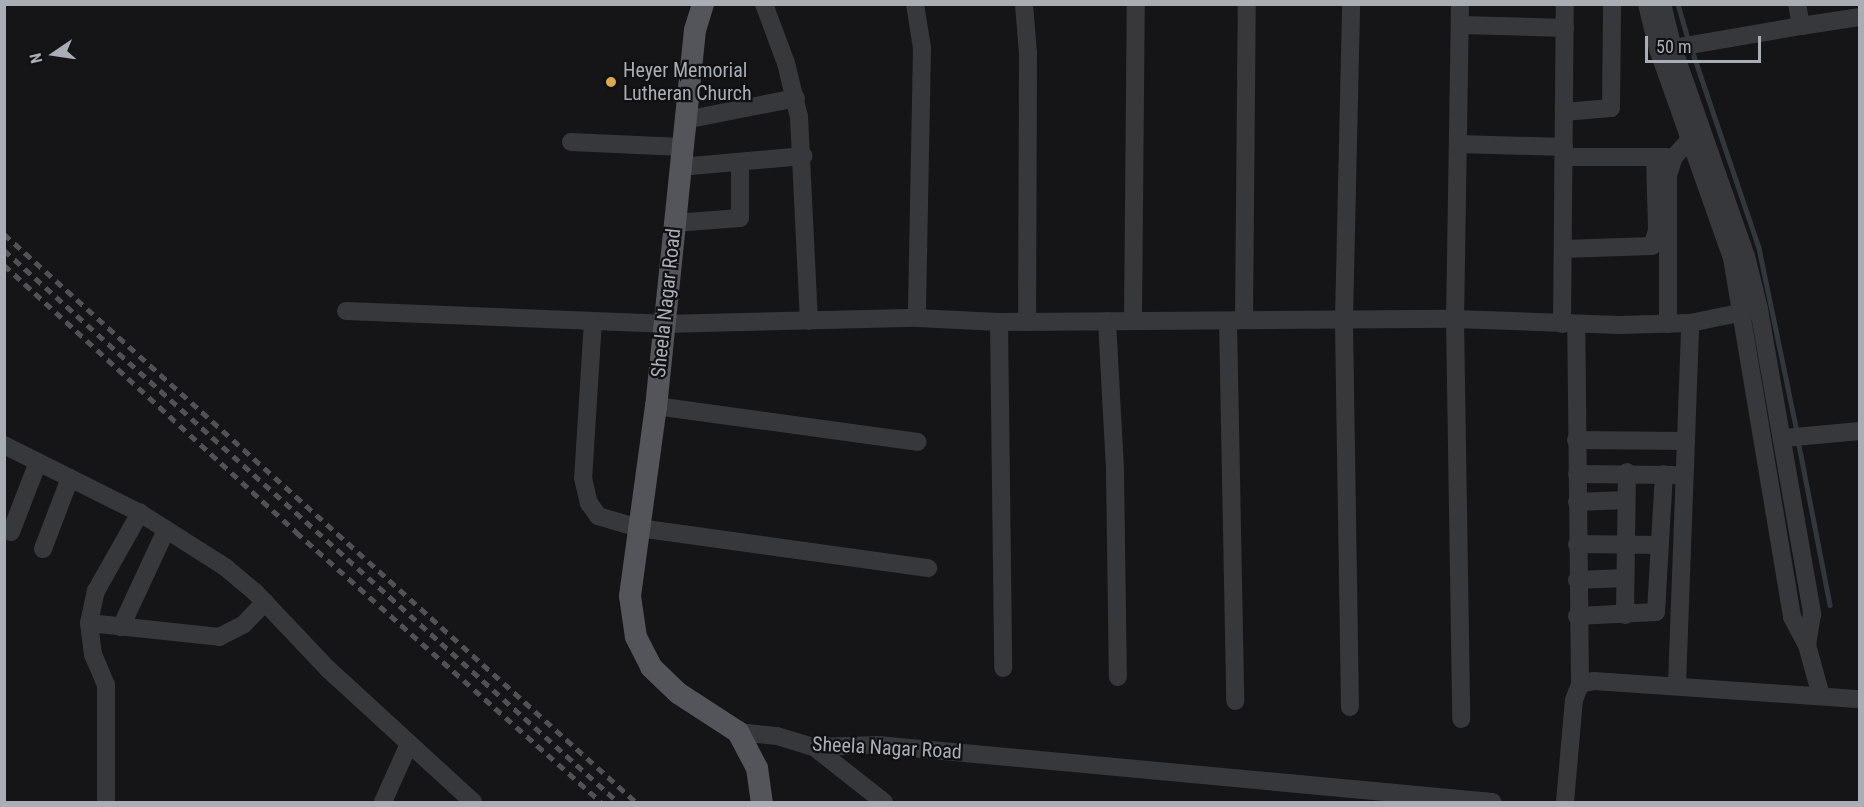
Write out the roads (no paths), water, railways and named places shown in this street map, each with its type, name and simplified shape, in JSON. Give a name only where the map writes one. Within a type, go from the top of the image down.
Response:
[{"type":"main road","name":"Sheela Nagar Road","points":[[703,4],[695,30],[656,406],[630,596],[636,637],[644,653],[678,693],[738,732]]},
{"type":"main road","points":[[738,732],[757,768],[762,802]]},
{"type":"street","points":[[764,4],[796,98],[804,156],[809,321]]},
{"type":"street","points":[[915,4],[922,48],[917,318]]},
{"type":"street","points":[[1024,4],[1028,322]]},
{"type":"street","points":[[1133,321],[1136,4]]},
{"type":"street","points":[[1235,701],[1236,320],[1247,4]]},
{"type":"street","points":[[1350,706],[1344,319],[1351,4]]},
{"type":"street","points":[[1460,4],[1455,319],[1461,719]]},
{"type":"street","points":[[1565,4],[1563,249],[1576,440],[1577,616],[1580,684],[1574,700],[1565,802]]},
{"type":"street","points":[[1564,112],[1611,108],[1612,4]]},
{"type":"street","points":[[1647,4],[1658,49],[1794,437],[1812,614],[1807,645]]},
{"type":"street","points":[[1662,4],[1686,45],[1746,256],[1750,310],[1792,617],[1807,645],[1821,696]]},
{"type":"street","points":[[1797,4],[1801,26]]},
{"type":"street","points":[[1686,45],[1860,16]]},
{"type":"street","points":[[1460,25],[1565,27]]},
{"type":"street","points":[[685,120],[796,98]]},
{"type":"street","points":[[1668,324],[1668,175],[1674,157],[1691,138]]},
{"type":"street","points":[[571,142],[681,157],[740,162],[804,156]]},
{"type":"street","points":[[1458,144],[1674,157]]},
{"type":"street","points":[[1563,249],[1652,246],[1657,231],[1655,157]]},
{"type":"street","points":[[674,223],[740,218],[740,162]]},
{"type":"street","points":[[346,311],[663,324],[917,318],[999,322],[1455,319],[1569,324],[1668,324],[1690,323],[1750,310]]},
{"type":"street","points":[[592,321],[584,487],[598,516],[639,528],[928,568]]},
{"type":"street","points":[[1107,321],[1115,471],[1118,677]]},
{"type":"street","points":[[999,322],[1003,668]]},
{"type":"street","points":[[1677,685],[1690,323]]},
{"type":"street","points":[[656,406],[918,442]]},
{"type":"street","points":[[1794,437],[1860,431]]},
{"type":"street","points":[[1576,440],[1686,441]]},
{"type":"street","points":[[4,445],[140,513],[209,555],[265,602],[312,654],[473,802]]},
{"type":"street","points":[[11,532],[38,462]]},
{"type":"street","points":[[1576,474],[1627,472],[1686,475]]},
{"type":"street","points":[[1625,615],[1627,472]]},
{"type":"street","points":[[1577,616],[1656,612],[1664,474]]},
{"type":"street","points":[[43,549],[70,478]]},
{"type":"street","points":[[1577,502],[1626,500]]},
{"type":"street","points":[[106,802],[106,685],[93,655],[89,623],[96,591],[140,513]]},
{"type":"street","points":[[121,627],[166,530]]},
{"type":"street","points":[[1577,544],[1659,545]]},
{"type":"street","points":[[1577,580],[1625,578]]},
{"type":"street","points":[[89,623],[219,638],[238,629],[265,602]]},
{"type":"street","points":[[1580,684],[1594,681],[1677,685],[1860,699]]},
{"type":"street","name":"Sheela Nagar Road","points":[[738,732],[777,736],[814,747],[878,745],[1492,802]]},
{"type":"street","points":[[383,802],[409,744]]},
{"type":"street","points":[[814,747],[884,802]]},
{"type":"waterway","points":[[1678,4],[1689,42]]},
{"type":"waterway","points":[[1692,50],[1759,248],[1797,432]]},
{"type":"waterway","points":[[1798,440],[1830,605]]},
{"type":"railway","points":[[4,234],[636,802]]},
{"type":"railway","points":[[4,250],[618,802]]},
{"type":"railway","points":[[4,265],[296,532],[601,802]]},
{"type":"place","name":"Heyer Memorial Lutheran Church","points":[[611,82]]}]
